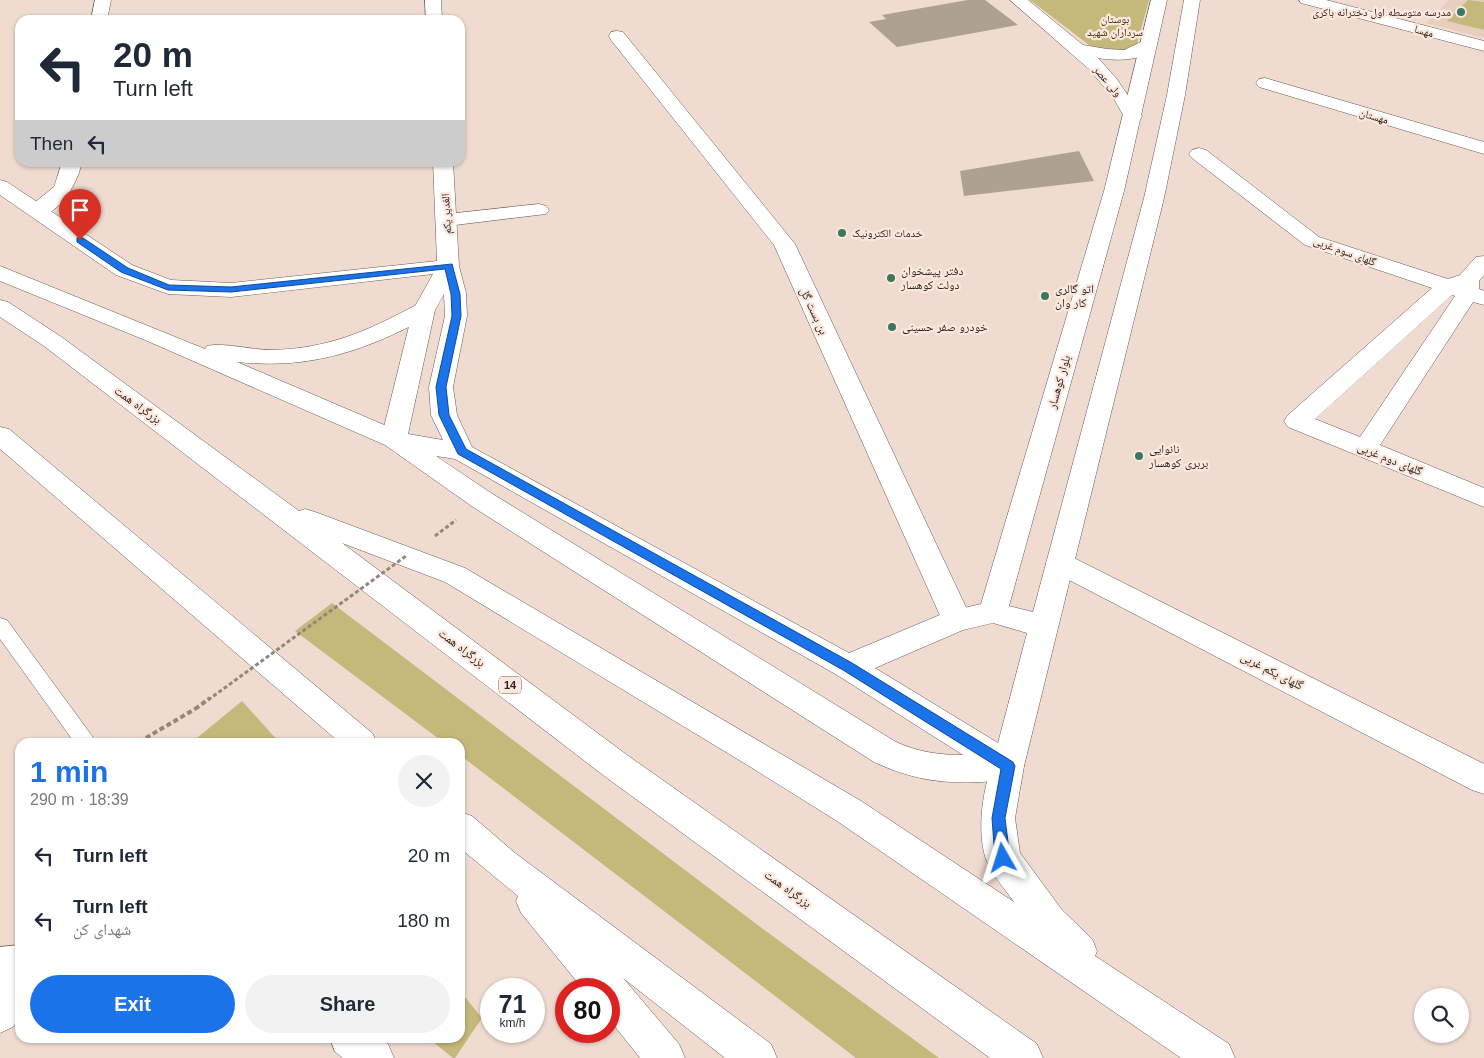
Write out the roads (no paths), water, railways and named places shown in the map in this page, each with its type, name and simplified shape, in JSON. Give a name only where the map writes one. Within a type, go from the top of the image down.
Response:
[{"type":"main road","points":[[100,15],[103,0]]},
{"type":"main road","points":[[433,0],[434,15]]},
{"type":"main road","name":"ولی عصر","points":[[1018,0],[1080,49],[1112,84],[1133,116]]},
{"type":"main road","name":"بلوار کوهسار","points":[[993,612],[1111,200],[1133,116],[1159,0]]},
{"type":"main road","points":[[1141,1008],[1049,922],[1003,858],[998,818],[1008,766],[1154,198],[1176,95],[1192,0]]},
{"type":"main road","name":"مهسا","points":[[1307,0],[1484,46]]},
{"type":"main road","name":"بن بست گل","points":[[617,36],[784,244],[957,620]]},
{"type":"main road","name":"ولی عصر","points":[[1080,49],[1113,56],[1135,54],[1150,45]]},
{"type":"main road","name":"مهستان","points":[[1265,83],[1484,148]]},
{"type":"main road","name":"گلهای سوم غربی","points":[[1199,154],[1312,241],[1467,290]]},
{"type":"main road","points":[[36,211],[60,195],[69,180],[71,167]]},
{"type":"main road","name":"الغدیر یکم","points":[[443,167],[448,266],[455,294],[456,316],[441,387],[444,415],[462,452]]},
{"type":"main road","points":[[0,186],[124,270],[168,287],[231,290],[448,266]]},
{"type":"main road","points":[[447,220],[539,210]]},
{"type":"main road","points":[[1365,449],[1484,262]]},
{"type":"main road","points":[[394,440],[424,310],[448,266]]},
{"type":"main road","points":[[0,273],[153,335],[394,440],[482,500],[885,752],[912,764],[931,767],[954,769],[1008,766]]},
{"type":"main road","name":"گلهای دوم غربی","points":[[1467,290],[1297,421],[1484,498]]},
{"type":"main road","name":"بزرگراه همت","points":[[0,307],[52,342],[277,509],[615,765],[1023,1058]]},
{"type":"main road","points":[[153,335],[237,356],[284,356],[328,350],[367,339],[424,310]]},
{"type":"main road","points":[[0,435],[355,738]]},
{"type":"main road","points":[[394,440],[462,452],[848,666],[1008,766]]},
{"type":"main road","points":[[277,509],[455,574],[849,811],[1215,1058]]},
{"type":"main road","name":"گلهای یکم غربی","points":[[1060,562],[1484,780]]},
{"type":"main road","points":[[848,666],[957,620],[993,612],[1044,627]]},
{"type":"main road","points":[[465,831],[503,864],[757,1058]]},
{"type":"main road","points":[[503,864],[598,978]]},
{"type":"main road","points":[[0,965],[15,964]]},
{"type":"main road","points":[[0,1014],[15,988]]},
{"type":"main road","points":[[620,1004],[665,1058]]},
{"type":"main road","points":[[355,1043],[374,1058]]},
{"type":"lane","points":[[0,625],[82,738]]},
{"type":"place","name":"مدرسه متوسطه اول دخترانه باکری","points":[[1461,12]]},
{"type":"place","name":"خدمات الکترونیک","points":[[842,233]]},
{"type":"place","name":"دفتر پیشخوان دولت کوهسار","points":[[891,278]]},
{"type":"place","name":"اتو گالری کار وان","points":[[1045,296]]},
{"type":"place","name":"خودرو صفر حسینی","points":[[892,327]]},
{"type":"place","name":"نانوایی بربری کوهسار","points":[[1139,456]]},
{"type":"park label","name":"بوستان سرداران شهید","points":[[1115,25]]}]
